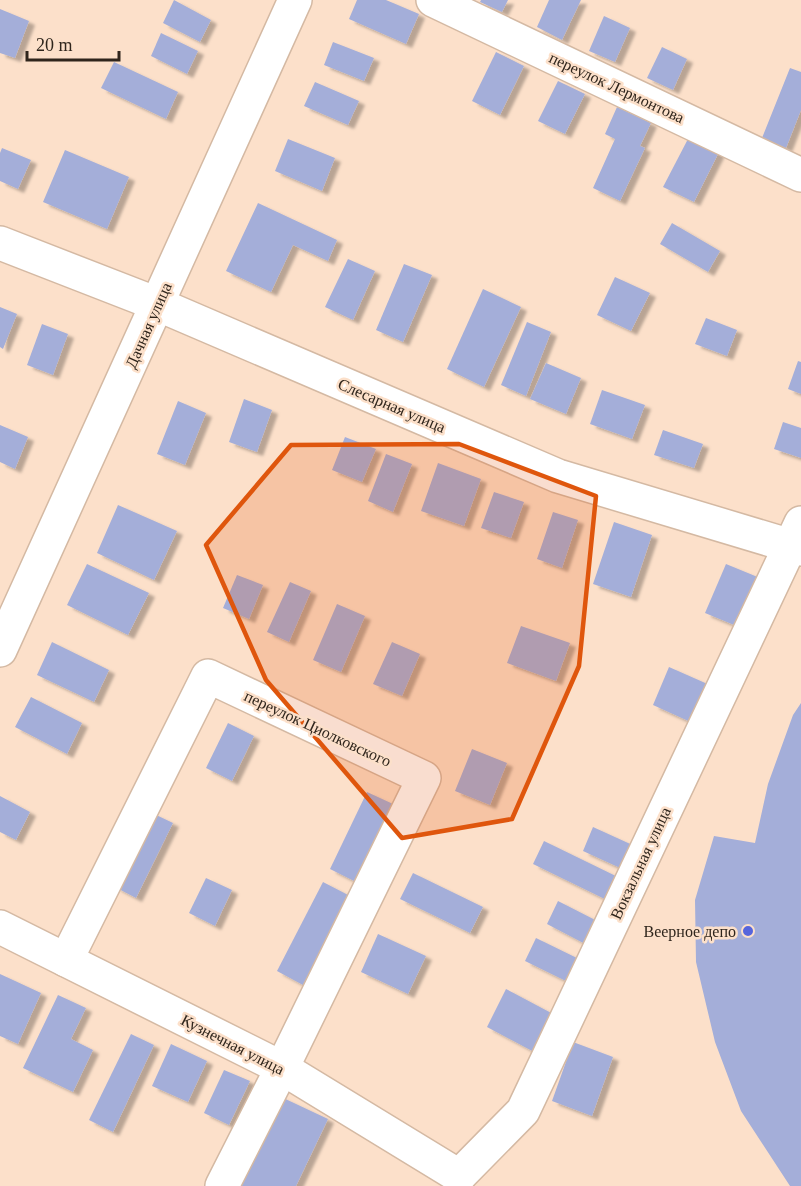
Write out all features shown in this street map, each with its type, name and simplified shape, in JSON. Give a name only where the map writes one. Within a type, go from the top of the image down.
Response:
[{"type":"street","name":"Дачная улица","points":[[0,650],[295,0]]},
{"type":"street","name":"переулок Лермонтова","points":[[433,0],[801,175]]},
{"type":"street","name":"Слесарная улица","points":[[0,243],[157,304],[558,476],[797,540]]},
{"type":"street","name":"Вокзальная улица","points":[[459,1181],[523,1111],[797,540]]},
{"type":"street","name":"переулок Циолковского","points":[[66,960],[208,676],[424,778],[282,1068]]},
{"type":"street","name":"Кузнечная улица","points":[[0,927],[282,1068],[459,1181]]},
{"type":"street","points":[[222,1186],[282,1068]]},
{"type":"highlighted area","points":[[459,444],[596,496],[579,666],[512,819],[402,838],[266,680],[206,545],[291,445]]},
{"type":"building","points":[[174,0],[211,20],[200,42],[163,23]]},
{"type":"building","points":[[357,0],[386,0],[419,14],[406,44],[349,19]]},
{"type":"building","points":[[481,0],[508,0],[502,12],[480,2]]},
{"type":"building","points":[[549,0],[581,0],[562,40],[537,27]]},
{"type":"building","points":[[0,9],[29,21],[15,58],[0,53]]},
{"type":"building","points":[[604,16],[630,28],[615,62],[589,51]]},
{"type":"building","points":[[161,33],[198,51],[187,74],[151,56]]},
{"type":"building","points":[[333,42],[374,58],[364,81],[324,65]]},
{"type":"building","points":[[662,47],[687,59],[673,90],[647,78]]},
{"type":"building","points":[[496,52],[524,66],[500,115],[472,101]]},
{"type":"building","points":[[114,62],[178,92],[166,119],[101,88]]},
{"type":"building","points":[[790,68],[801,72],[801,110],[786,148],[762,138]]},
{"type":"building","points":[[558,81],[585,94],[565,134],[538,121]]},
{"type":"building","points":[[315,82],[359,101],[348,125],[304,106]]},
{"type":"building","points":[[617,107],[651,123],[640,146],[645,148],[620,201],[593,188],[615,139],[605,134]]},
{"type":"building","points":[[689,137],[719,152],[694,202],[663,187]]},
{"type":"building","points":[[288,139],[335,158],[322,191],[275,171]]},
{"type":"building","points":[[2,148],[31,160],[18,189],[0,181]]},
{"type":"building","points":[[65,150],[129,177],[107,229],[43,202]]},
{"type":"building","points":[[258,203],[337,240],[328,261],[293,245],[271,292],[226,271]]},
{"type":"building","points":[[672,223],[720,251],[708,272],[660,244]]},
{"type":"building","points":[[348,259],[375,271],[353,320],[325,307]]},
{"type":"building","points":[[404,264],[432,275],[403,342],[376,330]]},
{"type":"building","points":[[615,277],[650,293],[631,331],[597,315]]},
{"type":"building","points":[[483,289],[521,307],[484,387],[447,369]]},
{"type":"building","points":[[0,307],[17,314],[3,349],[0,347]]},
{"type":"building","points":[[706,318],[737,330],[727,356],[695,344]]},
{"type":"building","points":[[527,322],[551,332],[526,396],[501,385]]},
{"type":"building","points":[[42,324],[68,334],[53,375],[27,365]]},
{"type":"building","points":[[798,361],[801,362],[801,394],[788,389]]},
{"type":"building","points":[[546,363],[581,378],[566,414],[530,399]]},
{"type":"building","points":[[602,390],[645,405],[632,439],[590,424]]},
{"type":"building","points":[[244,399],[272,410],[257,452],[229,442]]},
{"type":"building","points":[[178,401],[206,413],[185,465],[157,454]]},
{"type":"building","points":[[783,422],[801,428],[801,458],[774,449]]},
{"type":"building","points":[[0,425],[28,437],[15,469],[0,462]]},
{"type":"building","points":[[663,430],[703,444],[694,468],[654,455]]},
{"type":"building","points":[[345,437],[376,449],[362,482],[332,470]]},
{"type":"building","points":[[386,454],[412,464],[393,512],[368,501]]},
{"type":"building","points":[[438,463],[481,479],[464,526],[421,511]]},
{"type":"building","points":[[494,492],[524,502],[511,538],[481,528]]},
{"type":"building","points":[[118,505],[177,531],[154,580],[97,553]]},
{"type":"building","points":[[553,512],[578,520],[562,568],[537,559]]},
{"type":"building","points":[[614,522],[652,535],[631,597],[593,584]]},
{"type":"building","points":[[87,564],[149,593],[128,635],[67,605]]},
{"type":"building","points":[[726,564],[760,578],[739,627],[705,613]]},
{"type":"building","points":[[237,575],[263,585],[249,619],[223,608]]},
{"type":"building","points":[[290,582],[311,591],[289,642],[267,632]]},
{"type":"building","points":[[337,604],[365,616],[341,672],[313,660]]},
{"type":"building","points":[[521,626],[570,643],[556,681],[507,663]]},
{"type":"building","points":[[52,642],[109,670],[94,702],[37,675]]},
{"type":"building","points":[[392,642],[420,654],[402,696],[373,684]]},
{"type":"building","points":[[669,667],[712,686],[695,724],[653,705]]},
{"type":"building","points":[[31,697],[82,723],[67,754],[15,727]]},
{"type":"building","name":"Веерное депо","points":[[801,703],[801,1186],[790,1186],[741,1111],[715,1042],[696,962],[695,900],[714,836],[755,843],[768,784],[793,715]]},
{"type":"building","points":[[228,723],[254,736],[232,781],[206,768]]},
{"type":"building","points":[[472,749],[507,763],[490,805],[455,791]]},
{"type":"building","points":[[367,792],[393,804],[356,882],[330,869]]},
{"type":"building","points":[[0,796],[30,812],[16,840],[0,832]]},
{"type":"building","points":[[152,813],[173,823],[136,898],[115,887]]},
{"type":"building","points":[[593,827],[639,848],[629,872],[583,851]]},
{"type":"building","points":[[544,841],[624,880],[613,903],[533,864]]},
{"type":"building","points":[[413,873],[483,907],[470,933],[400,899]]},
{"type":"building","points":[[206,878],[232,890],[215,926],[189,913]]},
{"type":"building","points":[[323,882],[350,896],[303,985],[277,971]]},
{"type":"building","points":[[558,901],[603,924],[591,947],[547,924]]},
{"type":"building","points":[[378,934],[426,956],[408,994],[361,972]]},
{"type":"building","points":[[536,938],[581,960],[570,983],[525,961]]},
{"type":"building","points":[[0,974],[41,993],[18,1044],[0,1036]]},
{"type":"building","points":[[506,989],[555,1015],[536,1053],[487,1027]]},
{"type":"building","points":[[58,995],[86,1008],[71,1039],[93,1050],[73,1092],[23,1068]]},
{"type":"building","points":[[131,1034],[154,1045],[113,1132],[89,1120]]},
{"type":"building","points":[[573,1042],[613,1057],[592,1116],[552,1101]]},
{"type":"building","points":[[171,1044],[207,1061],[188,1102],[152,1086]]},
{"type":"building","points":[[224,1070],[250,1081],[229,1125],[204,1113]]},
{"type":"building","points":[[279,1096],[328,1119],[296,1186],[236,1186]]},
{"type":"place","name":"Веерное депо","points":[[748,931]]}]
